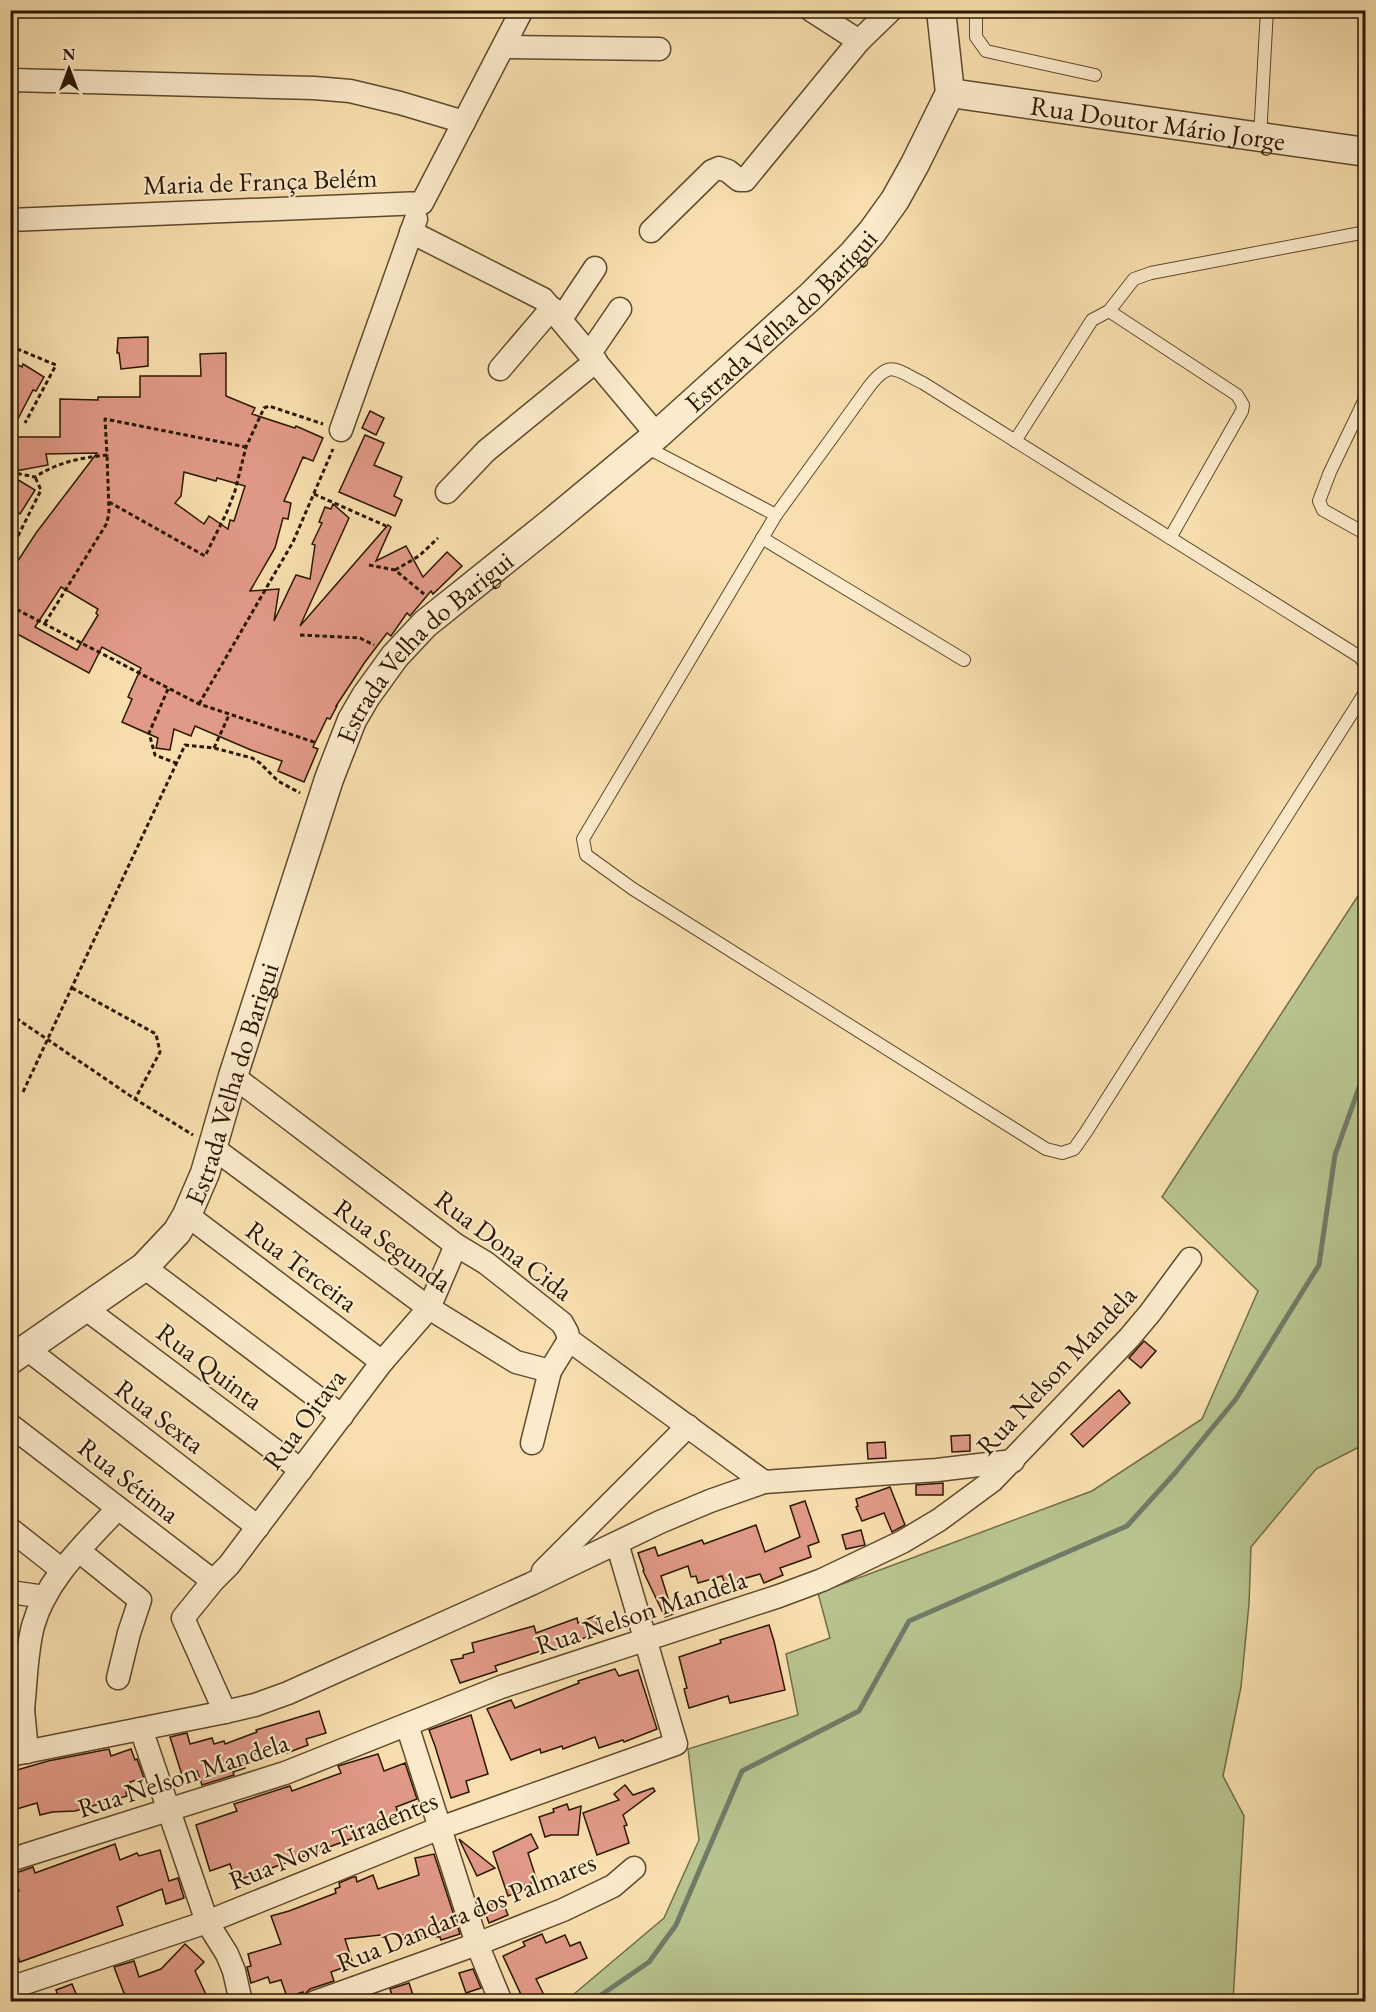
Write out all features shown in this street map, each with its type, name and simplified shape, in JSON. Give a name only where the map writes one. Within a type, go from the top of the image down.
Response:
[{"type":"street","points":[[341,430],[422,203],[522,10]]},
{"type":"street","points":[[811,10],[859,41]]},
{"type":"street","points":[[651,231],[712,171],[719,168],[728,171],[739,180],[745,180],[859,41],[891,10]]},
{"type":"street","points":[[941,10],[950,93]]},
{"type":"street","points":[[504,46],[659,49]]},
{"type":"street","points":[[10,85],[12,80],[314,88],[350,91],[400,103],[464,123]]},
{"type":"street","name":"Rua Doutor Mário Jorge","points":[[950,93],[1365,152]]},
{"type":"street","name":"Estrada Velha do Barigui","points":[[19,1355],[144,1267],[169,1240],[187,1215],[205,1173],[233,1076],[320,803],[339,750],[366,696],[395,657],[440,610],[552,524],[651,441],[812,296],[860,247],[895,200],[950,93]]},
{"type":"street","name":"Maria de França Belém","points":[[10,219],[422,203]]},
{"type":"street","points":[[411,232],[532,292],[557,314],[593,357],[651,441]]},
{"type":"street","points":[[500,369],[557,314],[595,268]]},
{"type":"street","points":[[447,492],[486,451],[593,357],[620,309]]},
{"type":"street","name":"Rua Dona Cida","points":[[233,1076],[456,1245],[486,1263],[553,1315],[562,1323],[568,1340],[764,1482]]},
{"type":"street","name":"Rua Segunda","points":[[212,1147],[429,1308],[516,1362],[550,1371]]},
{"type":"street","name":"Rua Terceira","points":[[187,1215],[382,1362]]},
{"type":"street","name":"Rua Oitava","points":[[225,1712],[183,1618],[229,1565],[382,1362],[429,1308],[456,1245]]},
{"type":"street","name":"Rua Nelson Mandela","points":[[10,1860],[285,1773],[501,1688],[779,1596],[902,1542],[978,1492],[1013,1461],[1150,1313],[1190,1259]]},
{"type":"street","points":[[144,1267],[342,1416]]},
{"type":"street","name":"Rua Quinta","points":[[86,1309],[301,1470]]},
{"type":"street","points":[[532,1443],[550,1371],[568,1340]]},
{"type":"street","name":"Rua Sexta","points":[[19,1355],[258,1527]]},
{"type":"street","name":"Rua Sétima","points":[[10,1425],[213,1581]]},
{"type":"street","points":[[531,1584],[688,1426]]},
{"type":"street","points":[[118,1508],[62,1570],[45,1597],[33,1626],[17,1709],[19,1754],[225,1712],[255,1705],[299,1689],[710,1501],[764,1482],[937,1470],[1013,1461]]},
{"type":"street","points":[[10,1529],[62,1570]]},
{"type":"street","points":[[617,1543],[646,1639]]},
{"type":"street","points":[[79,1551],[140,1600],[118,1678]]},
{"type":"street","points":[[10,1592],[45,1597]]},
{"type":"street","name":"Rua Nova Tiradentes","points":[[10,1988],[207,1922],[440,1828],[676,1744],[646,1639]]},
{"type":"street","points":[[407,1725],[477,1944],[501,2001]]},
{"type":"street","points":[[141,1729],[167,1811],[207,1922],[227,1954],[242,2001]]},
{"type":"street","name":"Rua Dandara dos Palmares","points":[[315,2001],[477,1944],[591,1898],[613,1886],[634,1868]]},
{"type":"lane","points":[[979,10],[976,14],[976,37],[986,51],[1095,75]]},
{"type":"lane","points":[[1260,137],[1268,10]]},
{"type":"lane","points":[[1015,441],[1092,320],[1109,311],[1134,279],[1152,273],[1365,232]]},
{"type":"lane","points":[[1109,311],[1237,395],[1242,405],[1242,411],[1170,538]]},
{"type":"lane","points":[[1365,666],[1360,657],[923,383],[895,369],[886,369],[868,388],[776,515],[583,839],[586,855],[633,889],[1046,1149],[1062,1153],[1074,1149],[1365,691]]},
{"type":"lane","points":[[1364,402],[1330,472],[1319,501],[1323,510],[1365,534]]},
{"type":"lane","points":[[651,441],[776,515]]},
{"type":"lane","points":[[762,538],[964,660]]},
{"type":"path","points":[[10,346],[56,365],[25,423]]},
{"type":"path","points":[[109,502],[205,556],[226,514],[235,491],[246,447],[264,408],[269,406],[341,430],[293,542],[199,704]]},
{"type":"path","points":[[45,623],[107,523],[109,502],[105,419],[246,447]]},
{"type":"path","points":[[10,472],[35,477],[78,458],[107,455]]},
{"type":"path","points":[[18,536],[40,490],[35,477]]},
{"type":"path","points":[[314,494],[386,526]]},
{"type":"path","points":[[395,570],[419,556],[438,538]]},
{"type":"path","points":[[369,566],[395,570],[418,588],[440,610]]},
{"type":"path","points":[[10,606],[199,704],[339,750]]},
{"type":"path","points":[[300,635],[360,638],[395,657]]},
{"type":"path","points":[[168,689],[149,733],[154,755],[176,763]]},
{"type":"path","points":[[214,748],[229,715]]},
{"type":"path","points":[[23,1092],[185,745],[214,748],[252,758],[278,781],[320,803]]},
{"type":"path","points":[[72,988],[156,1034],[160,1052],[135,1099]]},
{"type":"path","points":[[10,1014],[135,1099],[212,1147]]},
{"type":"green space","points":[[1365,885],[1365,1444],[1316,1469],[1251,1547],[1249,1604],[1241,1687],[1223,1776],[1244,1816],[1233,2001],[561,2002],[574,1994],[664,1918],[699,1840],[688,1749],[798,1715],[786,1654],[830,1638],[818,1593],[1092,1491],[1202,1419],[1258,1291],[1162,1197]]},
{"type":"building","points":[[148,337],[148,366],[121,369],[119,353],[117,353],[118,338]]},
{"type":"building","points":[[226,353],[226,396],[255,408],[252,414],[295,428],[296,426],[323,438],[313,461],[303,457],[284,501],[291,503],[288,519],[283,518],[275,548],[250,591],[279,589],[274,621],[296,575],[310,579],[315,545],[312,544],[322,523],[319,522],[325,507],[331,509],[333,504],[349,518],[300,626],[388,525],[391,527],[376,561],[406,546],[423,577],[447,552],[462,566],[433,594],[431,591],[410,616],[407,613],[391,636],[387,633],[365,662],[330,719],[327,718],[313,747],[318,749],[304,782],[278,771],[282,761],[195,726],[191,736],[174,729],[170,750],[156,748],[158,738],[122,722],[132,699],[128,697],[141,668],[102,647],[89,673],[10,630],[10,573],[36,533],[97,453],[46,454],[48,465],[10,472],[10,437],[60,437],[60,399],[98,400],[98,397],[140,397],[140,376],[201,376],[200,354]],"holes":[[[184,472],[245,486],[234,521],[230,520],[228,529],[209,516],[204,524],[175,503],[181,496]],[[61,587],[98,609],[96,613],[98,615],[77,650],[35,627]]]},
{"type":"building","points":[[10,361],[22,367],[23,364],[44,377],[36,391],[33,390],[10,434]]},
{"type":"building","points":[[370,411],[384,418],[376,435],[362,428]]},
{"type":"building","points":[[365,435],[384,443],[374,465],[402,477],[394,496],[402,500],[395,516],[339,492]]},
{"type":"building","points":[[10,475],[35,490],[20,514],[10,507]]},
{"type":"building","points":[[1144,1341],[1156,1351],[1141,1368],[1129,1358]]},
{"type":"building","points":[[1119,1390],[1130,1403],[1083,1447],[1071,1434]]},
{"type":"building","points":[[970,1435],[970,1451],[952,1452],[951,1436]]},
{"type":"building","points":[[885,1442],[886,1458],[868,1459],[867,1443]]},
{"type":"building","points":[[943,1483],[943,1495],[916,1495],[916,1485]]},
{"type":"building","points":[[890,1487],[905,1525],[892,1532],[884,1513],[862,1521],[856,1507],[858,1506],[856,1499]]},
{"type":"building","points":[[805,1501],[819,1542],[808,1546],[811,1557],[780,1568],[783,1575],[764,1583],[760,1574],[725,1584],[722,1576],[698,1583],[696,1576],[691,1577],[688,1566],[661,1576],[673,1614],[665,1617],[643,1571],[638,1553],[655,1547],[658,1556],[702,1540],[704,1544],[756,1525],[765,1552],[800,1537],[790,1506]]},
{"type":"building","points":[[861,1530],[865,1545],[846,1549],[842,1535]]},
{"type":"building","points":[[595,1616],[600,1632],[545,1653],[544,1650],[495,1666],[497,1671],[460,1683],[451,1660],[463,1658],[463,1655],[474,1652],[472,1643],[534,1626],[536,1633],[577,1618],[578,1623]]},
{"type":"building","points":[[769,1625],[785,1690],[730,1703],[728,1696],[689,1708],[684,1689],[687,1688],[679,1657],[721,1643],[720,1640]]},
{"type":"building","points":[[615,1669],[619,1676],[638,1670],[657,1729],[624,1742],[623,1740],[599,1748],[595,1737],[563,1749],[562,1746],[541,1753],[540,1749],[511,1760],[487,1709],[511,1700],[515,1708],[579,1683],[578,1681]]},
{"type":"building","points":[[319,1711],[326,1733],[306,1739],[308,1745],[287,1753],[284,1745],[259,1752],[241,1759],[245,1768],[233,1772],[234,1775],[202,1785],[197,1771],[182,1775],[170,1737],[187,1733],[190,1744],[212,1738],[214,1744],[224,1741],[225,1744],[257,1732],[256,1730]]},
{"type":"building","points":[[471,1715],[488,1774],[466,1781],[469,1792],[451,1798],[429,1730]]},
{"type":"building","points":[[109,1749],[111,1756],[131,1749],[135,1760],[137,1759],[144,1778],[130,1782],[133,1790],[126,1792],[127,1796],[75,1811],[40,1815],[37,1803],[10,1811],[10,1772],[48,1761]]},
{"type":"building","points":[[378,1754],[384,1771],[405,1763],[417,1799],[396,1807],[400,1818],[357,1832],[359,1836],[236,1881],[230,1864],[210,1871],[196,1825],[237,1811],[234,1804],[290,1786],[292,1791],[341,1773],[338,1766]]},
{"type":"building","points":[[625,1785],[633,1795],[653,1788],[655,1791],[623,1815],[627,1825],[624,1826],[629,1843],[597,1855],[583,1813],[619,1800],[614,1794]]},
{"type":"building","points":[[567,1804],[569,1810],[581,1806],[578,1835],[545,1837],[539,1817]]},
{"type":"building","points":[[531,1834],[538,1848],[528,1853],[537,1881],[523,1886],[525,1889],[508,1896],[493,1852]]},
{"type":"building","points":[[459,1839],[495,1868],[477,1876]]},
{"type":"building","points":[[115,1844],[120,1860],[137,1853],[139,1856],[160,1850],[169,1881],[178,1878],[184,1898],[166,1904],[162,1889],[117,1907],[123,1925],[20,1962],[10,1937],[10,1894],[19,1891],[13,1874],[33,1867],[35,1873]]},
{"type":"building","points":[[434,1854],[460,1934],[441,1940],[440,1937],[403,1935],[397,1938],[394,1932],[381,1937],[380,1935],[345,1939],[353,1964],[331,1972],[334,1981],[310,1989],[303,1996],[303,1992],[287,1997],[281,1980],[270,1983],[268,1977],[251,1983],[247,1967],[251,1966],[248,1954],[281,1944],[271,1916],[336,1893],[335,1889],[340,1887],[339,1883],[353,1877],[356,1877],[357,1882],[373,1875],[378,1889],[419,1875],[415,1858]]},
{"type":"building","points":[[502,1900],[508,1915],[489,1923],[483,1907]]},
{"type":"building","points":[[542,1934],[546,1943],[565,1935],[570,1946],[580,1942],[587,1958],[536,1979],[545,1997],[535,2001],[524,2001],[503,1956],[525,1946],[523,1942]]},
{"type":"building","points":[[185,1944],[204,1962],[195,1971],[209,2001],[127,2001],[114,1967],[134,1961],[139,1977],[161,1969]]},
{"type":"building","points":[[473,1969],[481,1988],[466,1993],[459,1973]]},
{"type":"building","points":[[409,1983],[415,2001],[394,2001],[390,1989]]},
{"type":"building","points":[[72,1984],[79,2001],[60,2001],[56,1990]]},
{"type":"waterway","points":[[591,2002],[649,1962],[676,1925],[742,1771],[859,1711],[909,1621],[1127,1526],[1175,1473],[1236,1399],[1319,1265],[1335,1155],[1366,1068]]}]
